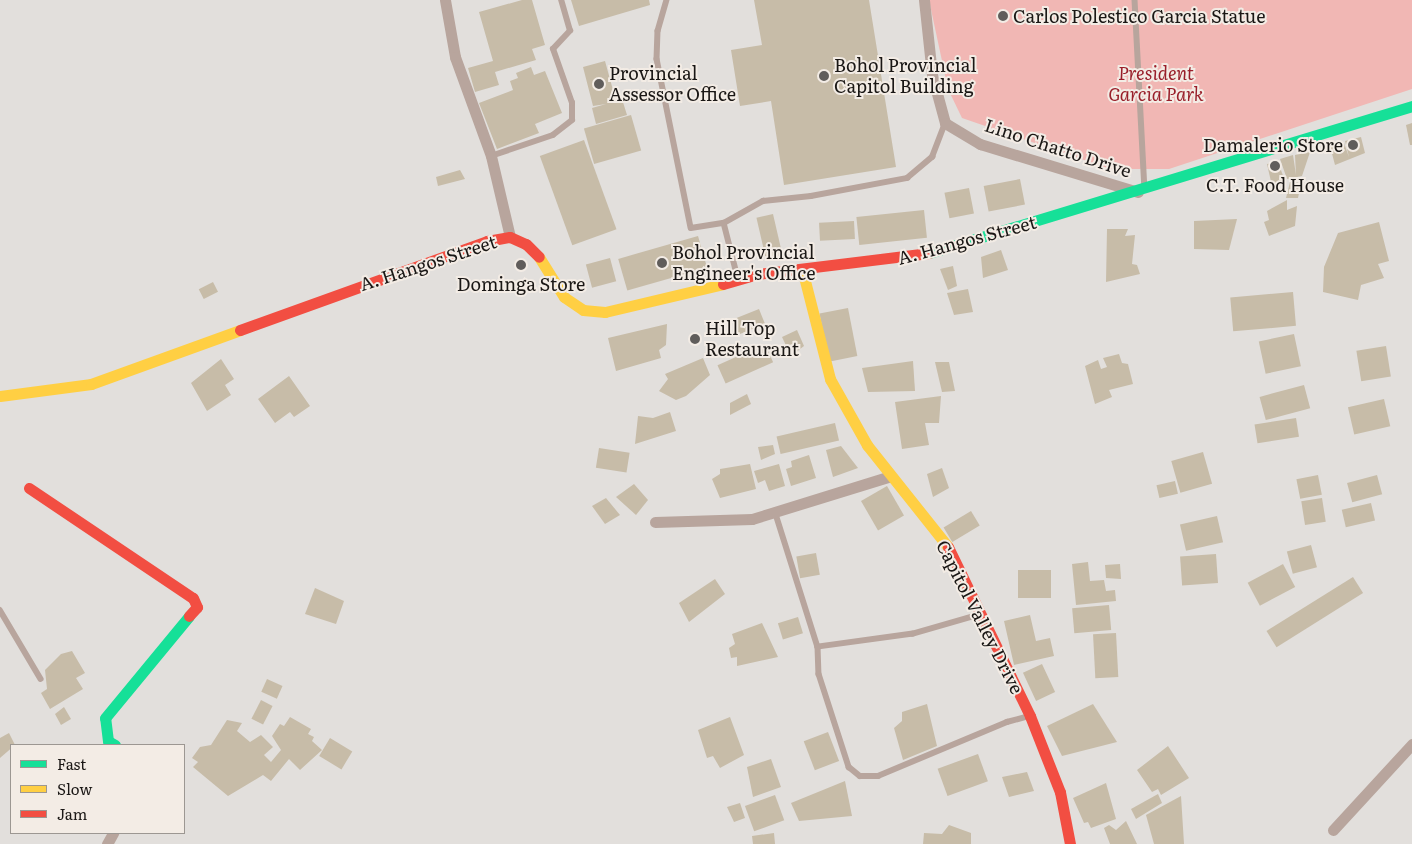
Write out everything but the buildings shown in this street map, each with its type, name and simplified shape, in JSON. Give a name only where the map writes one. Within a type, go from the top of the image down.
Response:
[{"type":"street","points":[[444,0],[456,58],[491,156],[510,237]]},
{"type":"street","points":[[924,0],[932,75],[945,123]]},
{"type":"street","name":"A. Hangos Street","points":[[0,396],[91,384],[487,241],[510,237],[537,253],[564,297],[583,310],[636,306],[738,278],[919,256],[1142,192],[1412,106]]},
{"type":"street","name":"Lino Chatto Drive","points":[[945,123],[980,144],[1142,192]]},
{"type":"street","name":"Capitol Valley Drive","points":[[802,269],[830,379],[866,445],[944,540],[1030,716],[1060,792],[1070,844]]},
{"type":"street","points":[[655,522],[752,519],[891,476]]},
{"type":"street","points":[[30,488],[171,582],[193,598],[197,607],[105,718],[108,741],[113,744]]},
{"type":"street","points":[[1333,830],[1412,744]]},
{"type":"lane","points":[[491,156],[553,135],[572,120],[572,103],[553,49],[570,31],[561,0]]},
{"type":"lane","points":[[666,0],[658,31],[657,59],[692,228],[724,223],[763,201],[811,196],[907,178],[932,157],[945,123]]},
{"type":"lane","points":[[1135,0],[1142,192]]},
{"type":"lane","points":[[724,223],[738,278]]},
{"type":"lane","points":[[775,512],[818,648],[817,661],[827,700],[849,767],[860,776],[878,776],[921,761],[1007,722],[1030,716]]},
{"type":"lane","points":[[0,610],[41,679]]},
{"type":"lane","points":[[818,648],[913,634],[980,615]]},
{"type":"green space","name":"President Garcia Park","points":[[929,0],[1412,0],[1412,89],[1169,169],[1110,169],[962,118],[948,89]]},
{"type":"traffic: fast","points":[[929,253],[1412,106]]},
{"type":"traffic: fast","points":[[113,744],[108,741],[105,718],[189,616]]},
{"type":"traffic: slow","points":[[539,257],[564,297],[583,310],[605,312],[723,284]]},
{"type":"traffic: slow","points":[[802,269],[830,379],[867,445],[948,547]]},
{"type":"traffic: slow","points":[[0,396],[91,384],[240,330]]},
{"type":"traffic: jam","points":[[240,330],[487,241],[510,237],[526,244],[539,257]]},
{"type":"traffic: jam","points":[[723,284],[758,274],[929,253]]},
{"type":"traffic: jam","points":[[29,488],[193,598],[197,607],[189,616]]},
{"type":"traffic: jam","points":[[948,547],[1030,716],[1060,792],[1070,844]]},
{"type":"place","name":"Carlos Polestico Garcia Statue","points":[[1003,16]]},
{"type":"place","name":"Bohol Provincial Capitol Building","points":[[824,76]]},
{"type":"place","name":"Provincial Assessor Office","points":[[599,84]]},
{"type":"place","name":"Damalerio Store","points":[[1353,145]]},
{"type":"place","name":"C.T. Food House","points":[[1275,166]]},
{"type":"place","name":"Bohol Provincial Engineer's Office","points":[[662,263]]},
{"type":"place","name":"Dominga Store","points":[[521,265]]},
{"type":"place","name":"Hill Top Restaurant","points":[[695,339]]}]
